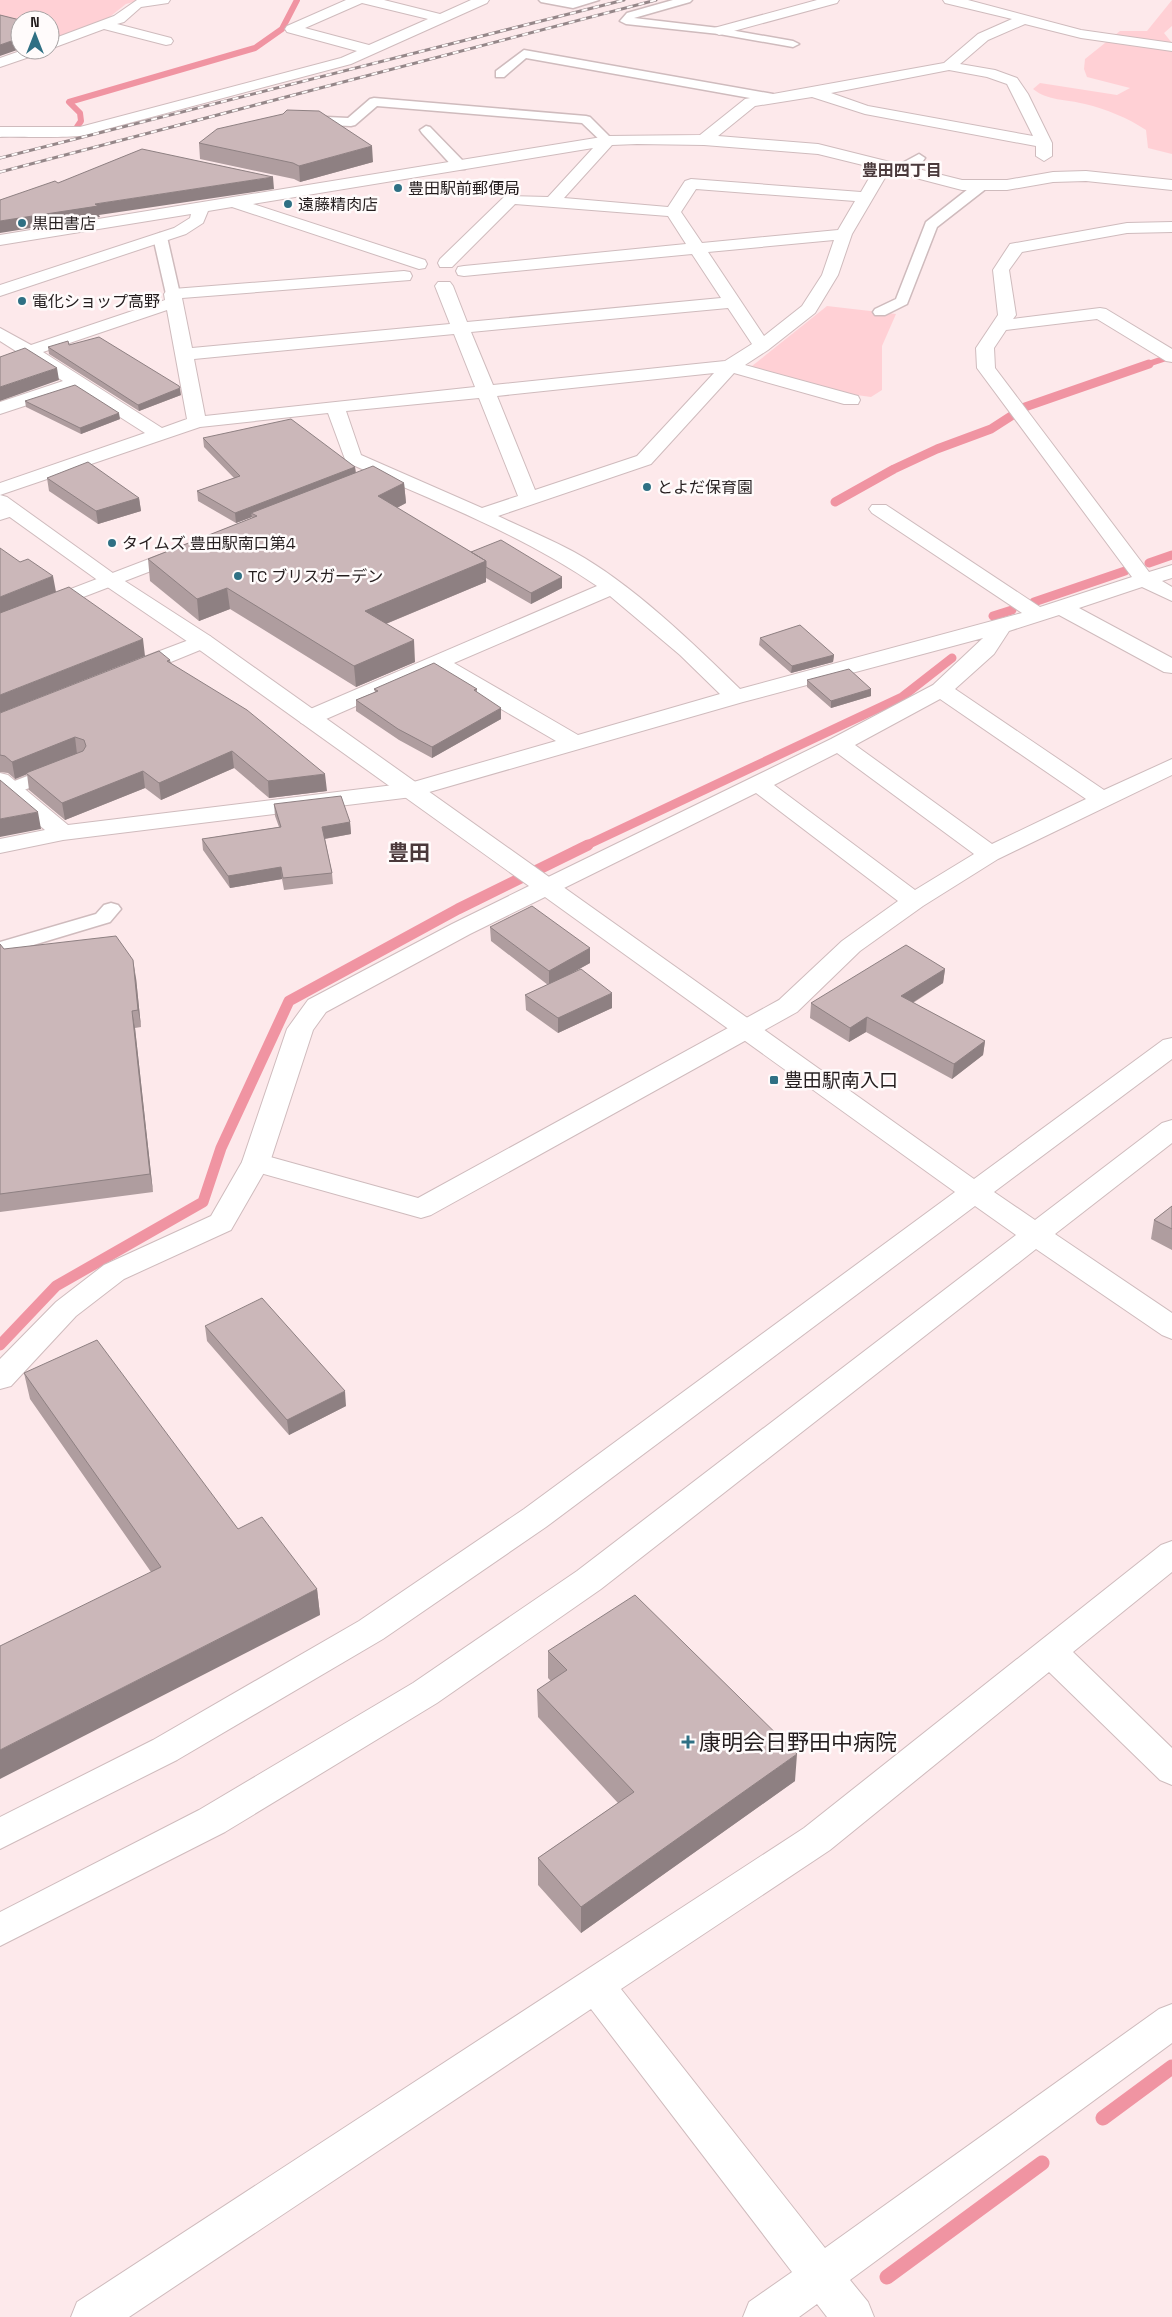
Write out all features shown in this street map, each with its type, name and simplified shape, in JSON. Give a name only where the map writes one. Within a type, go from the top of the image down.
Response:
[{"type":"street","points":[[60,41],[119,19],[137,4],[163,0]]},
{"type":"street","points":[[357,0],[292,29],[370,50]]},
{"type":"street","points":[[366,0],[441,18]]},
{"type":"street","points":[[73,133],[346,60],[482,0]]},
{"type":"street","points":[[719,30],[832,0]]},
{"type":"street","points":[[950,0],[1080,34],[1172,47]]},
{"type":"street","points":[[1016,0],[1019,17]]},
{"type":"street","points":[[949,66],[984,37],[1019,17]]},
{"type":"street","points":[[103,25],[166,41]]},
{"type":"street","points":[[704,140],[750,102],[814,92],[949,66],[990,73],[1012,81],[1021,94],[1044,143],[1044,157],[1012,175],[982,185]]},
{"type":"street","points":[[814,92],[865,110],[1044,143]]},
{"type":"street","points":[[1,132],[73,133],[98,131]]},
{"type":"street","points":[[0,240],[608,141],[637,139],[704,140],[818,149],[962,185],[1086,176],[1172,185]]},
{"type":"street","points":[[552,202],[608,141]]},
{"type":"street","points":[[481,515],[644,460],[712,382],[730,366],[762,346],[809,309],[830,275],[844,234],[864,197],[892,168]]},
{"type":"street","points":[[268,182],[311,190]]},
{"type":"street","points":[[673,212],[691,184],[864,197]]},
{"type":"street","points":[[446,263],[511,199],[673,212]]},
{"type":"street","points":[[234,202],[419,264],[446,263],[464,271],[844,234]]},
{"type":"street","points":[[0,291],[190,226],[197,220],[201,208]]},
{"type":"street","points":[[673,212],[762,346]]},
{"type":"street","points":[[1172,227],[1127,228],[1016,248],[1001,270],[1007,314],[985,348],[986,368],[1144,580],[1172,595]]},
{"type":"street","points":[[419,264],[407,270],[423,283],[461,328],[529,499]]},
{"type":"street","points":[[30,351],[174,298],[458,282],[464,275],[464,271]]},
{"type":"street","points":[[174,298],[197,422]]},
{"type":"street","points":[[184,354],[733,302]]},
{"type":"street","points":[[999,326],[1100,313],[1172,357]]},
{"type":"street","points":[[0,333],[160,435]]},
{"type":"street","points":[[0,489],[197,422],[335,407],[730,366],[852,400]]},
{"type":"street","points":[[0,408],[79,382]]},
{"type":"street","points":[[335,407],[353,458],[481,515],[568,557],[612,588],[688,650],[735,697]]},
{"type":"street","points":[[360,484],[388,474]]},
{"type":"street","points":[[4,509],[202,642],[412,790],[746,1031],[974,1192],[1172,1328]]},
{"type":"street","points":[[878,509],[1038,615]]},
{"type":"street","points":[[0,623],[203,545]]},
{"type":"street","points":[[0,846],[63,832],[412,790],[735,697],[1001,627],[1172,571]]},
{"type":"street","points":[[309,718],[612,588]]},
{"type":"street","points":[[1062,608],[1172,667]]},
{"type":"street","points":[[0,1378],[66,1309],[114,1272],[221,1224],[256,1162],[300,1029],[317,1006],[543,885],[839,744],[941,690],[986,649],[1001,627]]},
{"type":"street","points":[[110,678],[202,642]]},
{"type":"street","points":[[437,662],[485,692],[575,743]]},
{"type":"street","points":[[941,690],[1104,800]]},
{"type":"street","points":[[839,744],[990,854]]},
{"type":"street","points":[[256,1162],[421,1208],[746,1031],[788,1006],[851,946],[914,901],[990,854],[1172,766]]},
{"type":"street","points":[[757,783],[914,901]]},
{"type":"street","points":[[5,785],[63,832]]},
{"type":"street","points":[[0,1834],[165,1750],[371,1630],[536,1518],[1172,1046]]},
{"type":"street","points":[[0,1930],[212,1821],[425,1693],[589,1580],[1172,1129]]},
{"type":"street","points":[[92,2317],[817,1839],[1172,1554]]},
{"type":"street","points":[[1051,1652],[1172,1770]]},
{"type":"street","points":[[595,1985],[853,2317]]},
{"type":"street","points":[[764,2317],[1172,2021]]},
{"type":"lane","points":[[545,0],[573,5],[593,0]]},
{"type":"lane","points":[[686,0],[631,15],[626,21],[719,30],[793,44]]},
{"type":"lane","points":[[500,74],[524,54],[773,98]]},
{"type":"lane","points":[[294,120],[351,122],[374,102],[586,120],[608,141]]},
{"type":"lane","points":[[426,130],[460,166]]},
{"type":"lane","points":[[892,168],[919,158]]},
{"type":"lane","points":[[880,312],[902,301],[932,225],[982,185]]},
{"type":"lane","points":[[160,237],[174,298]]},
{"type":"lane","points":[[5,785],[70,765]]},
{"type":"lane","points":[[0,948],[103,918],[111,909]]},
{"type":"shaded area","points":[[0,0],[140,0],[126,4],[107,19],[60,36],[60,10],[10,10],[10,26],[0,23]]},
{"type":"shaded area","points":[[1172,0],[1172,26],[1164,33],[1172,43],[1172,154],[1148,148],[1146,130],[1124,118],[1093,106],[1051,98],[1033,89],[1040,83],[1117,95],[1130,88],[1087,77],[1084,69],[1085,59],[1120,31],[1147,31]]},
{"type":"shaded area","points":[[827,306],[896,314],[882,346],[882,390],[871,397],[814,389],[752,366]]},
{"type":"building","points":[[0,15],[10,18],[10,42],[0,45]]},
{"type":"building","points":[[287,110],[319,111],[372,146],[299,166],[293,163],[199,143],[217,129],[283,114]]},
{"type":"building","points":[[142,149],[273,177],[95,204],[98,206],[0,221],[0,200],[55,181],[58,183]]},
{"type":"building","points":[[99,337],[180,388],[138,405],[48,347],[68,341],[69,345]]},
{"type":"building","points":[[25,348],[57,368],[0,387],[0,357]]},
{"type":"building","points":[[75,385],[119,413],[80,428],[25,401]]},
{"type":"building","points":[[291,419],[355,467],[235,513],[197,491],[240,476],[203,438]]},
{"type":"building","points":[[88,462],[139,498],[96,511],[47,478]]},
{"type":"building","points":[[373,466],[404,483],[378,496],[486,561],[365,611],[414,640],[354,666],[227,588],[197,599],[148,559],[257,516],[251,513]]},
{"type":"building","points":[[501,540],[562,577],[531,593],[486,567],[486,561],[471,552]]},
{"type":"building","points":[[0,548],[20,562],[28,559],[53,576],[0,597]]},
{"type":"building","points":[[69,587],[143,639],[0,695],[0,613]]},
{"type":"building","points":[[800,625],[834,655],[792,666],[760,638]]},
{"type":"building","points":[[159,651],[170,660],[167,661],[247,710],[325,774],[268,781],[232,751],[159,783],[143,771],[62,803],[26,773],[83,751],[86,746],[84,740],[75,737],[12,762],[5,756],[0,755],[0,713]]},
{"type":"building","points":[[434,663],[477,689],[474,690],[501,708],[432,747],[398,729],[356,700],[378,691],[374,689]]},
{"type":"building","points":[[849,669],[871,689],[831,701],[807,680]]},
{"type":"building","points":[[0,780],[38,812],[0,819]]},
{"type":"building","points":[[341,796],[350,822],[322,827],[332,873],[283,878],[281,867],[228,876],[202,839],[281,827],[274,804]]},
{"type":"building","points":[[532,906],[590,948],[549,971],[490,927]]},
{"type":"building","points":[[116,936],[133,960],[138,1010],[132,1011],[150,1174],[0,1194],[0,944],[4,949]]},
{"type":"building","points":[[906,945],[945,969],[901,996],[985,1041],[954,1064],[867,1017],[850,1028],[811,1003]]},
{"type":"building","points":[[581,969],[612,993],[558,1018],[525,995]]},
{"type":"building","points":[[1172,1206],[1172,1229],[1154,1220]]},
{"type":"building","points":[[262,1298],[345,1391],[287,1420],[205,1326]]},
{"type":"building","points":[[97,1340],[238,1529],[262,1517],[317,1589],[0,1750],[0,1646],[161,1567],[24,1373]]},
{"type":"building","points":[[635,1595],[797,1754],[581,1907],[538,1858],[634,1792],[537,1690],[567,1670],[548,1651]]},
{"type":"waterway","points":[[77,127],[81,121],[80,113],[69,102],[255,48],[282,29],[297,0]]},
{"type":"waterway","points":[[1145,365],[1172,356]]},
{"type":"waterway","points":[[835,502],[894,469],[937,449],[991,429],[1025,407],[1149,364]]},
{"type":"waterway","points":[[1149,563],[1172,555]]},
{"type":"waterway","points":[[1034,602],[1125,571]]},
{"type":"waterway","points":[[993,616],[1012,610]]},
{"type":"waterway","points":[[585,846],[902,697],[952,658]]},
{"type":"waterway","points":[[0,1345],[56,1286],[203,1202],[221,1148],[289,1001],[458,909],[588,845]]},
{"type":"waterway","points":[[1103,2118],[1172,2067]]},
{"type":"waterway","points":[[887,2277],[1042,2163]]},
{"type":"railway","points":[[0,158],[624,0]]},
{"type":"railway","points":[[0,172],[656,0]]},
{"type":"place","name":"豊田駅前郵便局","points":[[398,188]]},
{"type":"place","name":"遠藤精肉店","points":[[288,204]]},
{"type":"place","name":"黒田書店","points":[[22,223]]},
{"type":"place","name":"電化ショップ高野","points":[[22,301]]},
{"type":"place","name":"とよだ保育園","points":[[647,487]]},
{"type":"place","name":"タイムズ 豊田駅南口第4","points":[[112,543]]},
{"type":"place","name":"TC ブリスガーデン","points":[[238,576]]},
{"type":"place","name":"豊田駅南入口","points":[[774,1080]]},
{"type":"place","name":"康明会日野田中病院","points":[[688,1742]]},
{"type":"district","name":"豊田四丁目","points":[[902,170]]},
{"type":"district","name":"豊田","points":[[409,852]]}]
